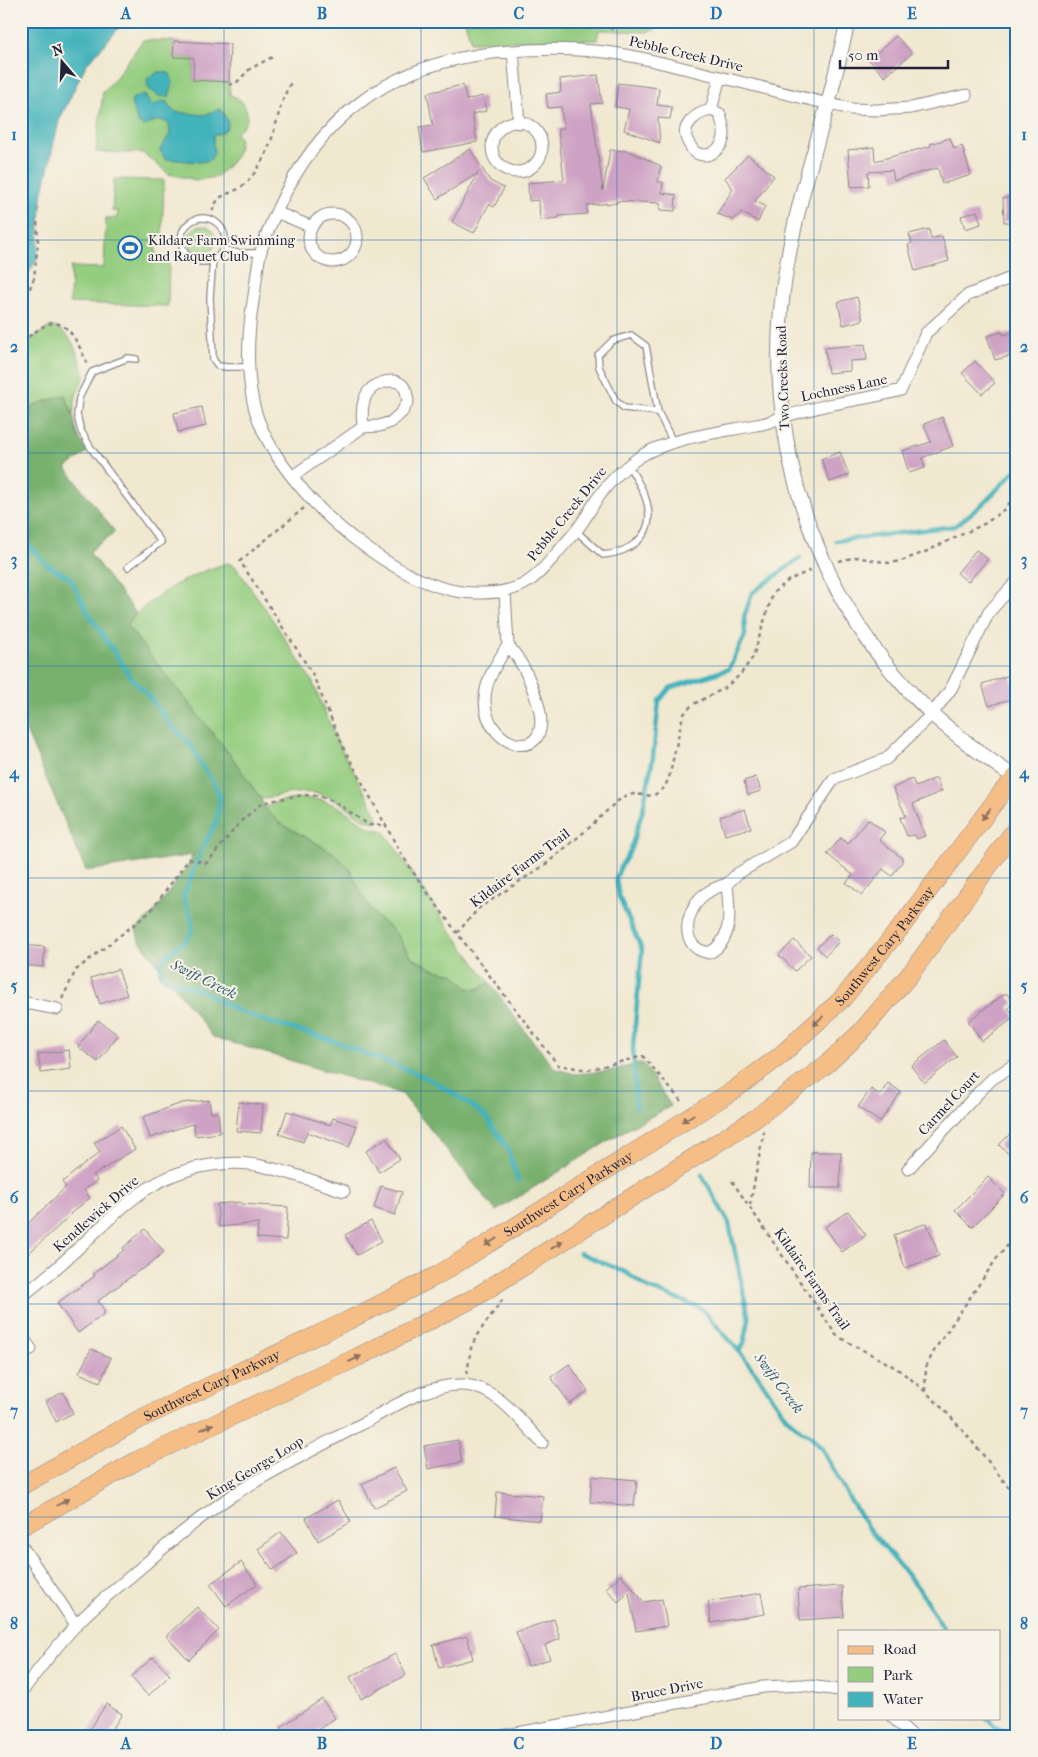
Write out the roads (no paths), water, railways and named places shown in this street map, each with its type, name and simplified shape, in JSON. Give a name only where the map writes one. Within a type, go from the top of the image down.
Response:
[{"type":"main road","name":"Southwest Cary Parkway","points":[[21,1486],[140,1419],[347,1321],[438,1275],[734,1090],[780,1056],[843,998],[901,927],[1016,778]]},
{"type":"main road","points":[[21,1527],[138,1460],[358,1357],[474,1298],[756,1118],[827,1064],[861,1032],[911,973],[1017,827]]},
{"type":"street","name":"Two Creeks Road","points":[[848,21],[791,242],[783,291],[779,355],[782,417],[790,463],[812,535],[838,590],[863,631],[884,660],[932,714],[967,743],[1016,778]]},
{"type":"street","name":"Pebble Creek Drive","points":[[782,417],[766,424],[673,442],[641,455],[616,476],[597,499],[576,531],[545,567],[528,582],[505,592],[476,594],[456,591],[427,582],[384,561],[332,522],[312,501],[271,446],[253,404],[249,366],[249,328],[260,253],[276,212],[293,177],[317,143],[338,121],[369,96],[406,75],[430,66],[479,55],[513,51],[597,51],[653,61],[852,109],[911,108],[966,95]]},
{"type":"street","points":[[513,51],[519,122]]},
{"type":"street","points":[[711,110],[720,77]]},
{"type":"street","points":[[519,122],[527,124],[534,129],[542,142],[542,150],[536,164],[523,172],[515,172],[507,170],[500,165],[492,150],[493,141],[497,133],[503,127],[519,122]]},
{"type":"street","points":[[276,212],[312,227]]},
{"type":"street","points":[[337,214],[345,216],[355,227],[358,242],[355,250],[343,261],[326,262],[313,252],[309,235],[312,227],[322,216],[337,214]]},
{"type":"street","name":"Lochness Lane","points":[[782,417],[901,390],[926,333],[968,295],[1008,279]]},
{"type":"street","points":[[293,476],[363,427],[379,426],[391,422],[402,412],[408,401],[405,388],[399,383],[388,381],[382,382],[369,391],[362,406],[363,427]]},
{"type":"street","points":[[727,884],[729,924],[726,934],[717,949],[709,953],[698,949],[689,939],[688,925],[690,913],[703,895],[718,886],[727,884],[737,874],[791,842],[834,779],[886,759],[932,714],[951,689],[990,612],[1017,580]]},
{"type":"street","points":[[505,592],[508,645],[496,664],[484,700],[490,722],[504,739],[514,745],[526,745],[534,740],[540,732],[542,725],[540,709],[527,673],[518,656],[508,645]]},
{"type":"street","points":[[21,1002],[57,1009]]},
{"type":"street","name":"Carmel Court","points":[[908,1169],[985,1086],[1007,1068],[1017,1063]]},
{"type":"street","name":"Kendlewick Drive","points":[[21,1297],[74,1253],[118,1210],[149,1186],[174,1174],[197,1167],[236,1163],[275,1169],[344,1191]]},
{"type":"street","points":[[21,1335],[31,1349]]},
{"type":"street","name":"King George Loop","points":[[21,1693],[76,1625],[197,1520],[262,1478],[414,1396],[448,1386],[466,1385],[493,1396],[510,1410],[542,1443]]},
{"type":"street","points":[[21,1545],[76,1625]]},
{"type":"street","name":"Bruce Drive","points":[[501,1736],[763,1687],[802,1685],[838,1690]]},
{"type":"street","points":[[895,1720],[914,1736]]},
{"type":"lane","points":[[202,217],[210,219],[216,222],[224,235],[225,242],[222,249],[213,259],[206,262],[192,259],[186,254],[180,241],[181,234],[189,222],[202,217]]},
{"type":"lane","points":[[222,249],[237,254],[260,253]]},
{"type":"lane","points":[[213,259],[210,297],[212,359],[218,366],[249,366]]},
{"type":"lane","points":[[658,412],[624,408],[616,401],[599,367],[598,355],[612,341],[631,335],[646,346],[658,412],[673,442]]},
{"type":"lane","points":[[128,567],[160,542],[91,448],[81,431],[77,415],[79,398],[92,372],[128,358],[136,358]]},
{"type":"lane","points":[[576,531],[603,555],[627,550],[641,538],[648,525],[649,509],[642,490],[629,466]]},
{"type":"water","points":[[21,21],[125,21],[86,65],[59,121],[42,196],[37,259],[21,287]]},
{"type":"water","points":[[158,72],[170,74],[173,84],[169,97],[159,96],[148,88],[147,79]]},
{"type":"water","points":[[145,94],[147,100],[154,106],[161,101],[167,102],[170,108],[176,112],[204,115],[220,109],[227,119],[228,126],[213,136],[214,154],[210,160],[201,162],[165,159],[160,150],[170,134],[169,124],[160,121],[144,126],[138,123],[131,103],[133,98]]},
{"type":"waterway","points":[[836,541],[955,526],[983,504],[1017,469]]},
{"type":"waterway","name":"Swift Creek","points":[[21,545],[32,548],[46,564],[70,578],[89,614],[132,679],[146,693],[172,726],[192,746],[201,765],[215,785],[220,798],[216,823],[203,847],[183,897],[190,912],[192,931],[160,964],[161,975],[165,979],[200,990],[236,1010],[262,1020],[331,1040],[435,1082],[486,1117],[508,1149],[518,1181]]},
{"type":"waterway","points":[[636,1108],[633,1046],[642,950],[619,897],[616,878],[630,851],[643,809],[653,757],[659,701],[670,688],[729,669],[745,635],[744,617],[752,593],[800,558]]},
{"type":"waterway","points":[[702,1175],[729,1223],[749,1319],[744,1343],[739,1351]]},
{"type":"waterway","name":"Swift Creek","points":[[580,1253],[625,1272],[648,1288],[701,1308],[739,1351],[786,1417],[811,1436],[822,1449],[868,1528],[919,1589],[944,1630]]},
{"type":"waterway","name":"Swift Creek","points":[[989,1720],[995,1726],[1017,1736]]},
{"type":"place","name":"Kildare Farm Swimming and Raquet Club","points":[[130,248]]}]
